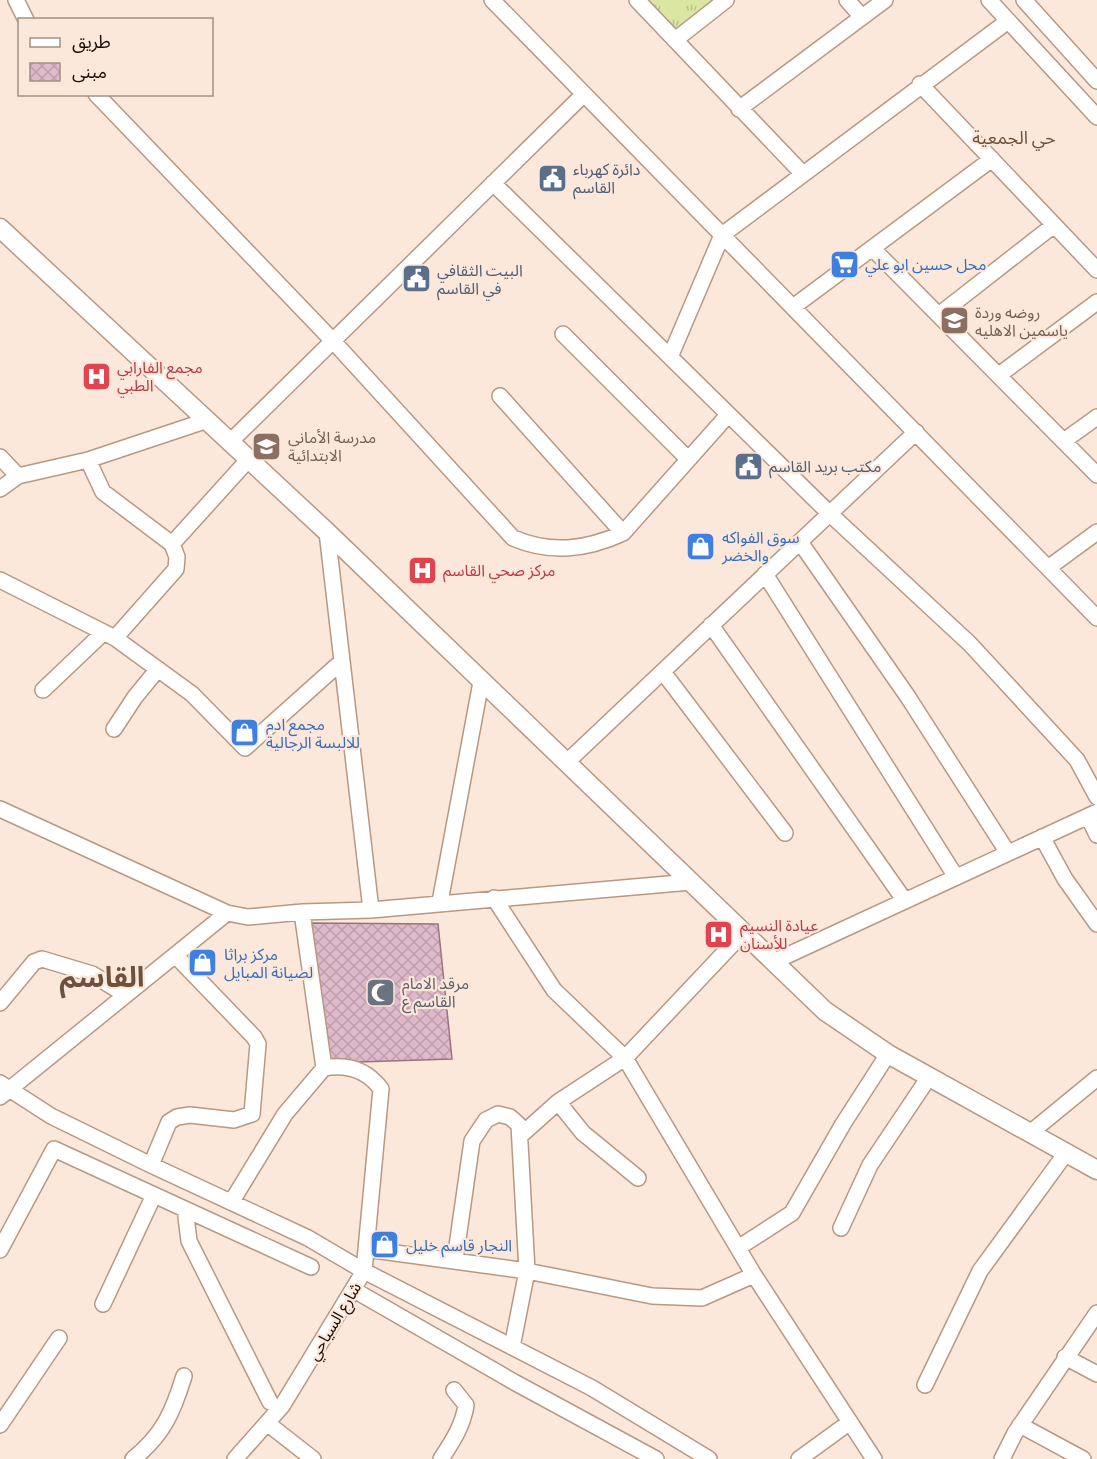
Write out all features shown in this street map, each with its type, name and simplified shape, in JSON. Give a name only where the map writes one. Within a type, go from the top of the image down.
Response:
[{"type":"street","points":[[16,0],[25,18]]},
{"type":"street","points":[[492,0],[1097,618]]},
{"type":"street","points":[[637,0],[802,174]]},
{"type":"street","points":[[675,40],[726,0]]},
{"type":"street","points":[[847,0],[862,17]]},
{"type":"street","points":[[739,109],[885,0]]},
{"type":"street","points":[[989,0],[1097,117]]},
{"type":"street","points":[[1024,0],[1097,81]]},
{"type":"street","points":[[670,357],[722,235],[920,84],[1008,21]]},
{"type":"street","points":[[920,84],[1097,270]]},
{"type":"street","points":[[229,443],[584,94]]},
{"type":"street","points":[[98,96],[333,341],[513,538],[533,546],[555,549],[601,543],[622,533],[729,415]]},
{"type":"street","points":[[793,307],[992,159]]},
{"type":"street","points":[[493,183],[830,514],[970,644],[1077,760],[1097,797]]},
{"type":"street","points":[[940,314],[1054,225]]},
{"type":"street","points":[[0,228],[327,532],[481,681],[568,761],[825,1011],[888,1054],[1097,1170]]},
{"type":"street","points":[[873,249],[1065,440],[1097,475]]},
{"type":"street","points":[[999,375],[1097,302]]},
{"type":"street","points":[[563,334],[688,459]]},
{"type":"street","points":[[500,396],[622,533]]},
{"type":"street","points":[[1065,440],[1097,417]]},
{"type":"street","points":[[0,489],[18,476],[88,460],[205,421]]},
{"type":"street","points":[[568,761],[916,432]]},
{"type":"street","points":[[0,457],[18,476]]},
{"type":"street","points":[[44,690],[109,636],[176,569],[177,557],[172,544],[103,492],[88,460]]},
{"type":"street","points":[[172,544],[248,460]]},
{"type":"street","points":[[327,532],[371,910]]},
{"type":"street","points":[[1048,568],[1097,532]]},
{"type":"street","points":[[800,542],[908,697],[1008,853]]},
{"type":"street","points":[[765,574],[956,877]]},
{"type":"street","points":[[0,580],[109,636],[158,669],[192,694],[245,748],[341,662]]},
{"type":"street","points":[[711,626],[905,901]]},
{"type":"street","points":[[114,729],[135,697],[158,669]]},
{"type":"street","points":[[663,672],[785,833]]},
{"type":"street","points":[[440,902],[481,681]]},
{"type":"street","points":[[0,809],[227,913],[248,917],[302,912],[371,910],[440,902],[691,882]]},
{"type":"street","points":[[773,962],[1093,814],[1097,835]]},
{"type":"street","points":[[1042,837],[1065,879],[1097,924]]},
{"type":"street","points":[[494,898],[554,990],[625,1058],[754,1275],[874,1459]]},
{"type":"street","points":[[232,1201],[285,1114],[324,1068],[302,912]]},
{"type":"street","points":[[227,913],[126,996],[3,1090],[151,1165],[308,1238],[364,1271],[592,1388],[709,1459]]},
{"type":"street","points":[[520,1136],[558,1101],[625,1058],[743,933]]},
{"type":"street","points":[[151,1165],[169,1122],[177,1117],[190,1115],[234,1120],[252,1114],[258,1044],[254,1037],[175,955]]},
{"type":"street","points":[[0,1003],[34,962],[42,959],[92,974],[126,996]]},
{"type":"street","points":[[738,1248],[792,1213],[843,1124],[888,1054]]},
{"type":"street","name":"شارع السياحي","points":[[235,1459],[282,1406],[364,1271],[381,1089],[372,1076],[351,1068],[324,1068]]},
{"type":"street","points":[[841,1228],[870,1165],[929,1077]]},
{"type":"street","points":[[1030,1133],[1097,1078]]},
{"type":"street","points":[[558,1101],[583,1132],[638,1178]]},
{"type":"street","points":[[455,1260],[472,1141],[486,1120],[498,1114],[510,1117],[519,1125],[527,1271],[512,1347]]},
{"type":"street","points":[[0,1250],[54,1149],[310,1267]]},
{"type":"street","points":[[925,1385],[980,1271],[1066,1153]]},
{"type":"street","points":[[104,1304],[154,1195]]},
{"type":"street","points":[[185,1209],[189,1241],[270,1402]]},
{"type":"street","points":[[366,1249],[527,1271],[652,1296],[702,1298],[754,1275]]},
{"type":"street","points":[[354,1290],[514,1382],[656,1459]]},
{"type":"street","points":[[1002,1459],[1005,1449],[1020,1425],[1097,1313]]},
{"type":"street","points":[[0,1425],[59,1338]]},
{"type":"street","points":[[1065,1357],[1097,1374]]},
{"type":"street","points":[[133,1459],[148,1447],[172,1415],[184,1376]]},
{"type":"street","points":[[441,1459],[458,1433],[465,1415],[466,1406],[454,1389]]},
{"type":"street","points":[[800,1459],[850,1422]]},
{"type":"street","points":[[267,1423],[313,1459]]},
{"type":"street","points":[[1020,1425],[1083,1459]]},
{"type":"green space","points":[[645,0],[717,0],[675,33]]},
{"type":"building","name":"مرقد الامام القاسم ع","points":[[309,923],[438,924],[452,1059],[327,1063]]},
{"type":"place","name":"دائرة كهرباء القاسم","points":[[552,178]]},
{"type":"place","name":"محل حسين ابو علي","points":[[844,264]]},
{"type":"place","name":"البيت الثقافي في القاسم","points":[[416,279]]},
{"type":"place","name":"روضه وردة ياسمين الاهليه","points":[[954,321]]},
{"type":"place","name":"مجمع الفارابي الطبي","points":[[96,376]]},
{"type":"place","name":"مدرسة الأماني الابتدائية","points":[[267,446]]},
{"type":"place","name":"مكتب بريد القاسم","points":[[748,466]]},
{"type":"place","name":"سوق الفواكه والخضر","points":[[701,546]]},
{"type":"place","name":"مركز صحي القاسم","points":[[422,570]]},
{"type":"place","name":"مجمع ادم للالبسة الرجالية","points":[[245,733]]},
{"type":"place","name":"عيادة النسيم للأسنان","points":[[719,934]]},
{"type":"place","name":"مركز براثا لصيانة المبايل","points":[[203,963]]},
{"type":"place","name":"مرقد الامام القاسم ع","points":[[381,992]]},
{"type":"place","name":"النجار قاسم خليل","points":[[385,1245]]},
{"type":"district","name":"حي الجمعية","points":[[1014,137]]},
{"type":"district","name":"القاسم","points":[[102,976]]}]
